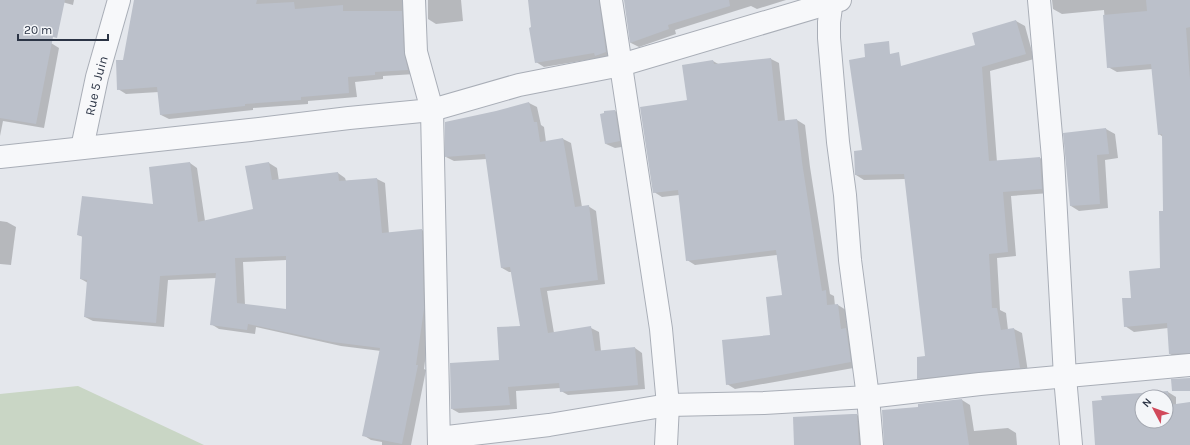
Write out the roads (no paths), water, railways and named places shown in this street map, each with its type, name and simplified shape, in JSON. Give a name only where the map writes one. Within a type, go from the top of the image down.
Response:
[{"type":"street","name":"Rue 5 Juin","points":[[82,148],[97,77],[119,0]]},
{"type":"street","points":[[414,0],[416,52],[432,110],[439,441],[549,425],[668,405],[764,403],[868,397],[980,384],[1190,365]]},
{"type":"street","points":[[611,0],[660,322],[668,405],[666,445]]},
{"type":"street","points":[[1039,0],[1053,158],[1065,377],[1071,445]]},
{"type":"street","points":[[0,157],[432,110],[519,85],[621,65],[835,1]]},
{"type":"street","points":[[835,1],[829,22],[829,38],[850,260],[868,397],[872,445]]}]
